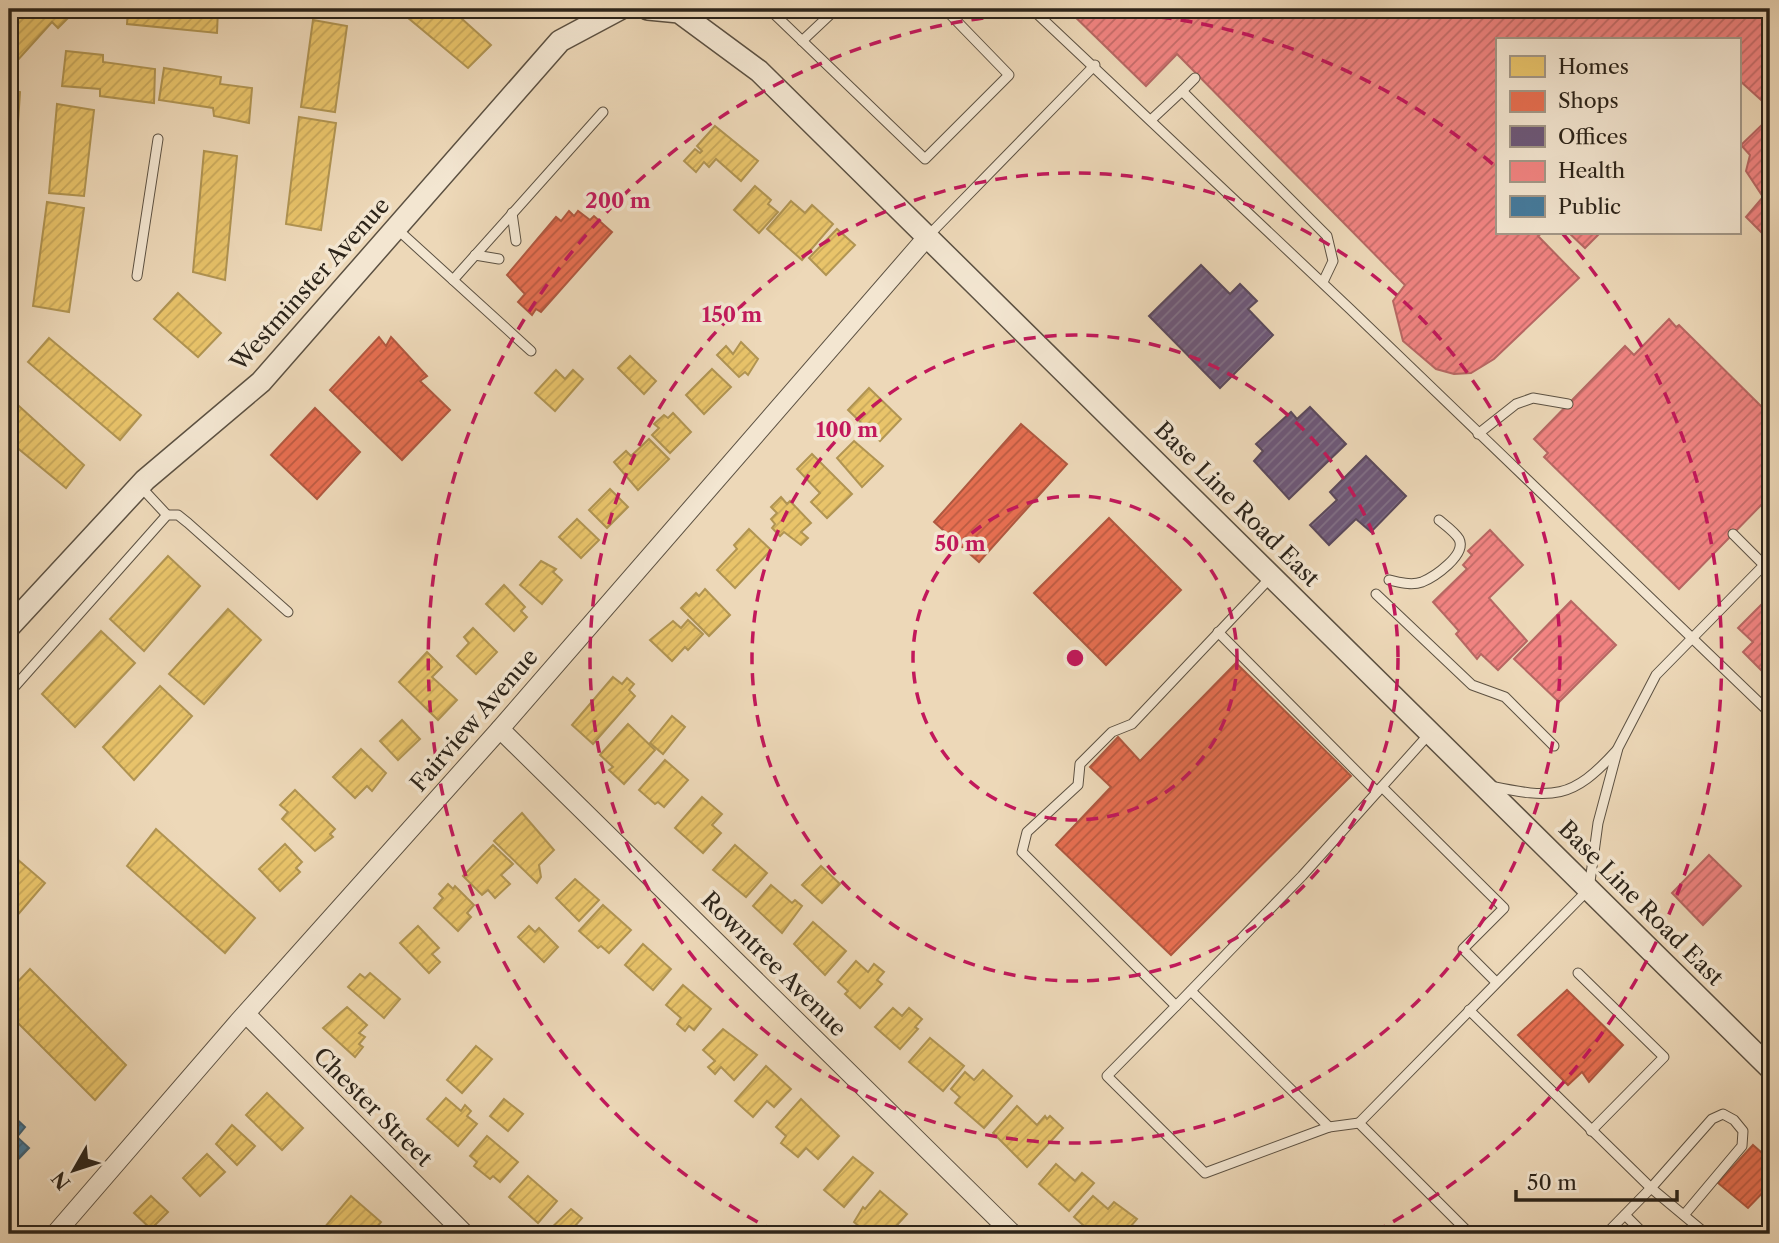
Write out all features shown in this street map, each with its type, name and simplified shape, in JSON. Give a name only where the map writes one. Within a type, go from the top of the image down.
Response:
[{"type":"street","name":"Westminster Avenue","points":[[9,627],[139,485],[261,382],[560,41],[620,9]]},
{"type":"street","name":"Base Line Road East","points":[[649,9],[679,12],[760,71],[1770,1068]]},
{"type":"street","name":"Fairview Avenue","points":[[55,1234],[246,1014],[500,729],[928,236]]},
{"type":"street","name":"Rowntree Avenue","points":[[500,729],[1013,1234]]},
{"type":"street","name":"Chester Street","points":[[246,1014],[465,1234]]},
{"type":"lane","points":[[769,9],[925,159],[1009,75],[945,9]]},
{"type":"lane","points":[[802,41],[836,9]]},
{"type":"lane","points":[[1032,9],[1095,65],[1323,282],[1770,713]]},
{"type":"lane","points":[[928,236],[1095,65]]},
{"type":"lane","points":[[1152,119],[1195,78]]},
{"type":"lane","points":[[1182,91],[1327,236],[1333,261],[1323,282]]},
{"type":"lane","points":[[453,279],[603,112]]},
{"type":"lane","points":[[137,276],[158,139]]},
{"type":"lane","points":[[512,213],[516,241]]},
{"type":"lane","points":[[396,228],[531,351]]},
{"type":"lane","points":[[475,255],[499,259]]},
{"type":"lane","points":[[1478,434],[1516,404],[1533,398],[1567,404]]},
{"type":"lane","points":[[139,485],[167,514],[178,515],[188,523],[288,612]]},
{"type":"lane","points":[[9,693],[167,514]]},
{"type":"lane","points":[[1389,580],[1410,584],[1422,582],[1456,557],[1461,545],[1459,538],[1439,520]]},
{"type":"lane","points":[[1431,733],[1271,909],[1107,1076],[1205,1173],[1329,1127],[1359,1123],[1589,889],[1598,823],[1618,748],[1656,675],[1767,562],[1733,534]]},
{"type":"lane","points":[[1176,1006],[1022,852],[1027,832],[1078,785],[1080,764],[1112,733],[1132,724],[1272,576]]},
{"type":"lane","points":[[1376,594],[1472,685],[1504,697],[1554,746]]},
{"type":"lane","points":[[1218,632],[1504,908],[1463,949],[1496,982]]},
{"type":"lane","points":[[1484,785],[1549,795],[1575,787],[1618,748]]},
{"type":"lane","points":[[1578,973],[1664,1057],[1591,1131]]},
{"type":"lane","points":[[1191,991],[1329,1127]]},
{"type":"lane","points":[[1469,1010],[1651,1188],[1705,1233]]},
{"type":"lane","points":[[1606,1234],[1712,1119],[1723,1114],[1734,1120],[1743,1131],[1742,1146],[1684,1215]]},
{"type":"lane","points":[[1359,1123],[1471,1234]]},
{"type":"lane","points":[[1625,1215],[1644,1234]]},
{"type":"building: Homes","points":[[19,9],[77,9],[58,28],[52,22],[16,62],[9,55],[9,20]]},
{"type":"building: Homes","points":[[128,9],[218,9],[217,33],[127,24]]},
{"type":"building: Homes","points":[[403,9],[451,9],[491,45],[468,68],[401,12]]},
{"type":"building: Homes","points":[[313,20],[347,26],[335,112],[301,107]]},
{"type":"building: Homes","points":[[66,51],[103,55],[103,62],[155,69],[154,103],[100,96],[100,89],[62,86]]},
{"type":"building: Homes","points":[[164,68],[221,77],[220,84],[252,88],[249,123],[214,116],[213,108],[159,100]]},
{"type":"building: Homes","points":[[9,90],[20,92],[12,216],[9,215]]},
{"type":"building: Homes","points":[[57,104],[94,110],[84,196],[49,193]]},
{"type":"building: Homes","points":[[299,117],[336,123],[321,230],[286,224]]},
{"type":"building: Homes","points":[[715,126],[758,161],[741,181],[716,159],[709,167],[704,162],[696,172],[684,161],[695,149],[700,153],[702,151],[697,146]]},
{"type":"building: Homes","points":[[204,151],[237,156],[225,280],[193,272]]},
{"type":"building: Homes","points":[[755,186],[771,200],[768,204],[778,212],[759,233],[734,210]]},
{"type":"building: Homes","points":[[791,201],[805,213],[812,205],[833,224],[802,260],[767,229]]},
{"type":"building: Homes","points":[[47,202],[84,208],[69,312],[33,306]]},
{"type":"building: Homes","points":[[837,229],[855,245],[826,275],[809,258]]},
{"type":"building: Homes","points":[[178,293],[221,333],[198,357],[154,319]]},
{"type":"building: Homes","points":[[49,338],[141,415],[120,440],[28,362]]},
{"type":"building: Homes","points":[[741,342],[758,359],[748,375],[745,372],[739,377],[717,355],[726,346],[733,354]]},
{"type":"building: Homes","points":[[630,356],[656,381],[644,394],[618,368]]},
{"type":"building: Homes","points":[[712,369],[731,387],[704,414],[686,395]]},
{"type":"building: Homes","points":[[556,370],[565,379],[573,370],[583,379],[555,411],[535,393]]},
{"type":"building: Homes","points":[[869,388],[901,419],[880,441],[848,410]]},
{"type":"building: Homes","points":[[9,397],[84,465],[66,488],[9,441]]},
{"type":"building: Homes","points":[[673,413],[691,432],[670,453],[652,435],[659,428],[654,424],[664,415],[668,418]]},
{"type":"building: Homes","points":[[649,439],[669,459],[638,490],[614,462],[626,451],[631,456]]},
{"type":"building: Homes","points":[[854,441],[883,466],[862,487],[837,458]]},
{"type":"building: Homes","points":[[812,454],[852,494],[827,518],[811,502],[820,493],[797,469]]},
{"type":"building: Homes","points":[[610,489],[628,507],[607,528],[589,510]]},
{"type":"building: Homes","points":[[781,497],[787,504],[790,501],[811,523],[801,532],[808,538],[801,545],[784,532],[780,536],[772,528],[775,524],[771,519],[777,513],[771,507]]},
{"type":"building: Homes","points":[[577,519],[599,540],[581,558],[559,537]]},
{"type":"building: Homes","points":[[749,529],[771,550],[735,588],[717,570],[737,549],[734,545]]},
{"type":"building: Homes","points":[[168,556],[200,586],[144,651],[110,619]]},
{"type":"building: Homes","points":[[541,561],[556,569],[553,572],[562,580],[542,604],[520,585]]},
{"type":"building: Homes","points":[[504,585],[525,607],[521,611],[527,617],[514,631],[486,604]]},
{"type":"building: Homes","points":[[705,589],[730,615],[709,636],[681,608],[696,593],[699,596]]},
{"type":"building: Homes","points":[[228,609],[261,640],[204,704],[169,674]]},
{"type":"building: Homes","points":[[688,620],[703,634],[688,650],[685,647],[672,661],[650,640],[673,621],[681,628]]},
{"type":"building: Homes","points":[[473,628],[497,652],[476,674],[457,656],[469,643],[464,637]]},
{"type":"building: Homes","points":[[101,631],[135,663],[75,727],[42,694]]},
{"type":"building: Homes","points":[[427,652],[442,667],[432,677],[457,700],[438,720],[399,682]]},
{"type":"building: Homes","points":[[613,677],[622,684],[627,678],[634,684],[629,690],[635,696],[593,744],[572,725]]},
{"type":"building: Homes","points":[[160,686],[192,716],[134,780],[103,747]]},
{"type":"building: Homes","points":[[672,716],[685,727],[663,754],[650,743]]},
{"type":"building: Homes","points":[[402,720],[420,739],[398,760],[380,741]]},
{"type":"building: Homes","points":[[628,724],[655,750],[624,784],[609,770],[613,767],[600,755]]},
{"type":"building: Homes","points":[[361,749],[386,773],[372,791],[367,786],[355,798],[333,777]]},
{"type":"building: Homes","points":[[665,760],[688,780],[664,807],[658,802],[655,804],[639,790]]},
{"type":"building: Homes","points":[[295,790],[335,829],[330,834],[333,837],[315,851],[282,819],[288,812],[280,805]]},
{"type":"building: Homes","points":[[702,797],[722,814],[712,825],[721,833],[703,853],[675,828]]},
{"type":"building: Homes","points":[[522,813],[554,850],[539,865],[541,877],[537,883],[494,841]]},
{"type":"building: Homes","points":[[156,829],[255,918],[225,953],[127,866]]},
{"type":"building: Homes","points":[[285,844],[302,862],[296,868],[300,872],[280,891],[259,869]]},
{"type":"building: Homes","points":[[493,845],[513,864],[501,875],[510,884],[495,898],[488,890],[482,895],[463,876]]},
{"type":"building: Homes","points":[[735,845],[767,873],[746,897],[713,870]]},
{"type":"building: Homes","points":[[9,852],[45,883],[9,925]]},
{"type":"building: Homes","points":[[821,866],[840,884],[822,903],[802,885]]},
{"type":"building: Homes","points":[[575,879],[599,900],[579,921],[556,898]]},
{"type":"building: Homes","points":[[448,884],[453,889],[455,886],[474,905],[467,913],[471,917],[458,931],[434,908],[443,898],[439,894]]},
{"type":"building: Homes","points":[[771,885],[792,903],[795,900],[802,906],[782,933],[753,906]]},
{"type":"building: Homes","points":[[603,905],[631,930],[609,953],[601,946],[598,948],[579,931]]},
{"type":"building: Homes","points":[[813,922],[846,951],[825,975],[794,944]]},
{"type":"building: Homes","points":[[418,926],[439,948],[432,954],[440,962],[429,973],[400,943]]},
{"type":"building: Homes","points":[[529,926],[535,932],[539,928],[558,947],[544,962],[518,937]]},
{"type":"building: Homes","points":[[643,944],[671,969],[653,990],[625,965]]},
{"type":"building: Homes","points":[[856,961],[868,972],[874,964],[884,972],[877,980],[882,984],[860,1008],[845,994],[848,991],[838,982]]},
{"type":"building: Homes","points":[[30,969],[126,1065],[95,1100],[9,1014],[9,991]]},
{"type":"building: Homes","points":[[370,973],[400,999],[384,1018],[348,987],[360,974],[365,978]]},
{"type":"building: Homes","points":[[683,985],[711,1009],[694,1030],[689,1026],[685,1031],[677,1024],[681,1018],[666,1005]]},
{"type":"building: Homes","points":[[347,1007],[367,1025],[359,1033],[365,1037],[359,1044],[363,1047],[355,1057],[323,1028]]},
{"type":"building: Homes","points":[[893,1008],[902,1016],[909,1008],[922,1019],[915,1027],[918,1029],[900,1049],[875,1027]]},
{"type":"building: Homes","points":[[723,1029],[757,1055],[734,1080],[721,1067],[715,1074],[708,1067],[715,1061],[703,1050]]},
{"type":"building: Homes","points":[[930,1038],[964,1066],[943,1091],[909,1062]]},
{"type":"building: Homes","points":[[476,1046],[492,1059],[462,1093],[447,1080]]},
{"type":"building: Homes","points":[[766,1066],[791,1089],[774,1107],[767,1101],[753,1117],[735,1101]]},
{"type":"building: Homes","points":[[983,1070],[1012,1096],[984,1128],[955,1103],[960,1097],[951,1089],[965,1072],[974,1080]]},
{"type":"building: Homes","points":[[267,1093],[303,1128],[282,1150],[246,1115]]},
{"type":"building: Homes","points":[[446,1098],[461,1111],[465,1105],[471,1111],[467,1116],[477,1124],[458,1146],[427,1119]]},
{"type":"building: Homes","points":[[504,1099],[523,1114],[508,1131],[490,1116]]},
{"type":"building: Homes","points":[[801,1099],[839,1136],[818,1159],[806,1148],[798,1157],[781,1143],[786,1136],[776,1127]]},
{"type":"building: Homes","points":[[1017,1106],[1037,1125],[1045,1116],[1047,1119],[1050,1116],[1063,1128],[1027,1167],[993,1133]]},
{"type":"building: Homes","points":[[232,1125],[255,1146],[237,1165],[216,1144]]},
{"type":"building: Homes","points":[[487,1136],[518,1162],[500,1182],[493,1176],[490,1179],[474,1166],[477,1162],[470,1156]]},
{"type":"building: Homes","points":[[207,1154],[225,1172],[200,1196],[183,1178]]},
{"type":"building: Homes","points":[[853,1157],[873,1173],[844,1207],[824,1190]]},
{"type":"building: Homes","points":[[1056,1164],[1075,1181],[1082,1173],[1094,1183],[1069,1211],[1039,1184]]},
{"type":"building: Homes","points":[[528,1176],[557,1201],[538,1223],[509,1197]]},
{"type":"building: Homes","points":[[880,1191],[907,1214],[889,1234],[868,1234],[854,1222],[863,1207],[865,1209]]},
{"type":"building: Homes","points":[[151,1196],[168,1212],[151,1229],[134,1213]]},
{"type":"building: Homes","points":[[351,1196],[381,1222],[371,1234],[319,1234]]},
{"type":"building: Homes","points":[[1093,1196],[1108,1209],[1114,1202],[1137,1219],[1130,1227],[1134,1234],[1093,1234],[1074,1217]]},
{"type":"building: Homes","points":[[571,1209],[582,1218],[574,1227],[583,1234],[545,1234]]},
{"type":"building: Shops","points":[[569,211],[574,216],[578,211],[590,220],[594,216],[612,232],[541,312],[536,309],[532,315],[518,302],[525,294],[507,275],[556,217],[561,221]]},
{"type":"building: Shops","points":[[379,337],[386,346],[391,337],[427,376],[420,381],[450,410],[402,460],[330,390]]},
{"type":"building: Shops","points":[[315,408],[360,452],[317,499],[271,455]]},
{"type":"building: Shops","points":[[1021,424],[1067,464],[979,562],[934,522]]},
{"type":"building: Shops","points":[[1109,518],[1181,590],[1106,665],[1034,593]]},
{"type":"building: Shops","points":[[1236,663],[1351,776],[1171,955],[1056,845],[1111,787],[1090,767],[1118,737],[1140,761]]},
{"type":"building: Shops","points":[[1567,990],[1623,1045],[1589,1082],[1582,1072],[1568,1085],[1518,1035]]},
{"type":"building: Shops","points":[[1753,1145],[1770,1160],[1770,1185],[1748,1208],[1718,1183]]},
{"type":"building: Offices","points":[[1201,265],[1230,294],[1240,284],[1257,301],[1248,309],[1273,335],[1220,388],[1149,316]]},
{"type":"building: Offices","points":[[1310,407],[1346,444],[1289,499],[1254,461],[1263,451],[1256,444],[1291,412],[1297,419]]},
{"type":"building: Offices","points":[[1366,456],[1406,496],[1371,532],[1356,519],[1329,545],[1310,525],[1337,500],[1330,492]]},
{"type":"building: Health","points":[[1067,9],[1770,9],[1770,108],[1740,81],[1740,38],[1496,38],[1496,234],[1541,234],[1538,236],[1579,278],[1494,359],[1471,373],[1454,374],[1436,369],[1403,341],[1393,301],[1405,285],[1177,54],[1146,86]]},
{"type":"building: Health","points":[[1770,117],[1770,241],[1746,217],[1763,197],[1746,171],[1750,155],[1741,145]]},
{"type":"building: Health","points":[[1570,234],[1599,234],[1585,248]]},
{"type":"building: Health","points":[[1669,319],[1676,327],[1679,325],[1770,415],[1770,496],[1679,589],[1544,457],[1548,453],[1534,439],[1625,346],[1634,355]]},
{"type":"building: Health","points":[[1490,530],[1523,565],[1489,598],[1527,641],[1498,670],[1481,654],[1477,659],[1456,634],[1459,631],[1433,602],[1467,569],[1463,565],[1472,555],[1468,551]]},
{"type":"building: Health","points":[[1770,596],[1770,679],[1743,652],[1753,642],[1738,628]]},
{"type":"building: Health","points":[[1571,601],[1616,645],[1559,702],[1514,659]]},
{"type":"building: Health","points":[[1709,855],[1741,886],[1703,925],[1672,893]]},
{"type":"building: Public","points":[[9,1112],[25,1127],[17,1137],[29,1148],[9,1169]]}]
